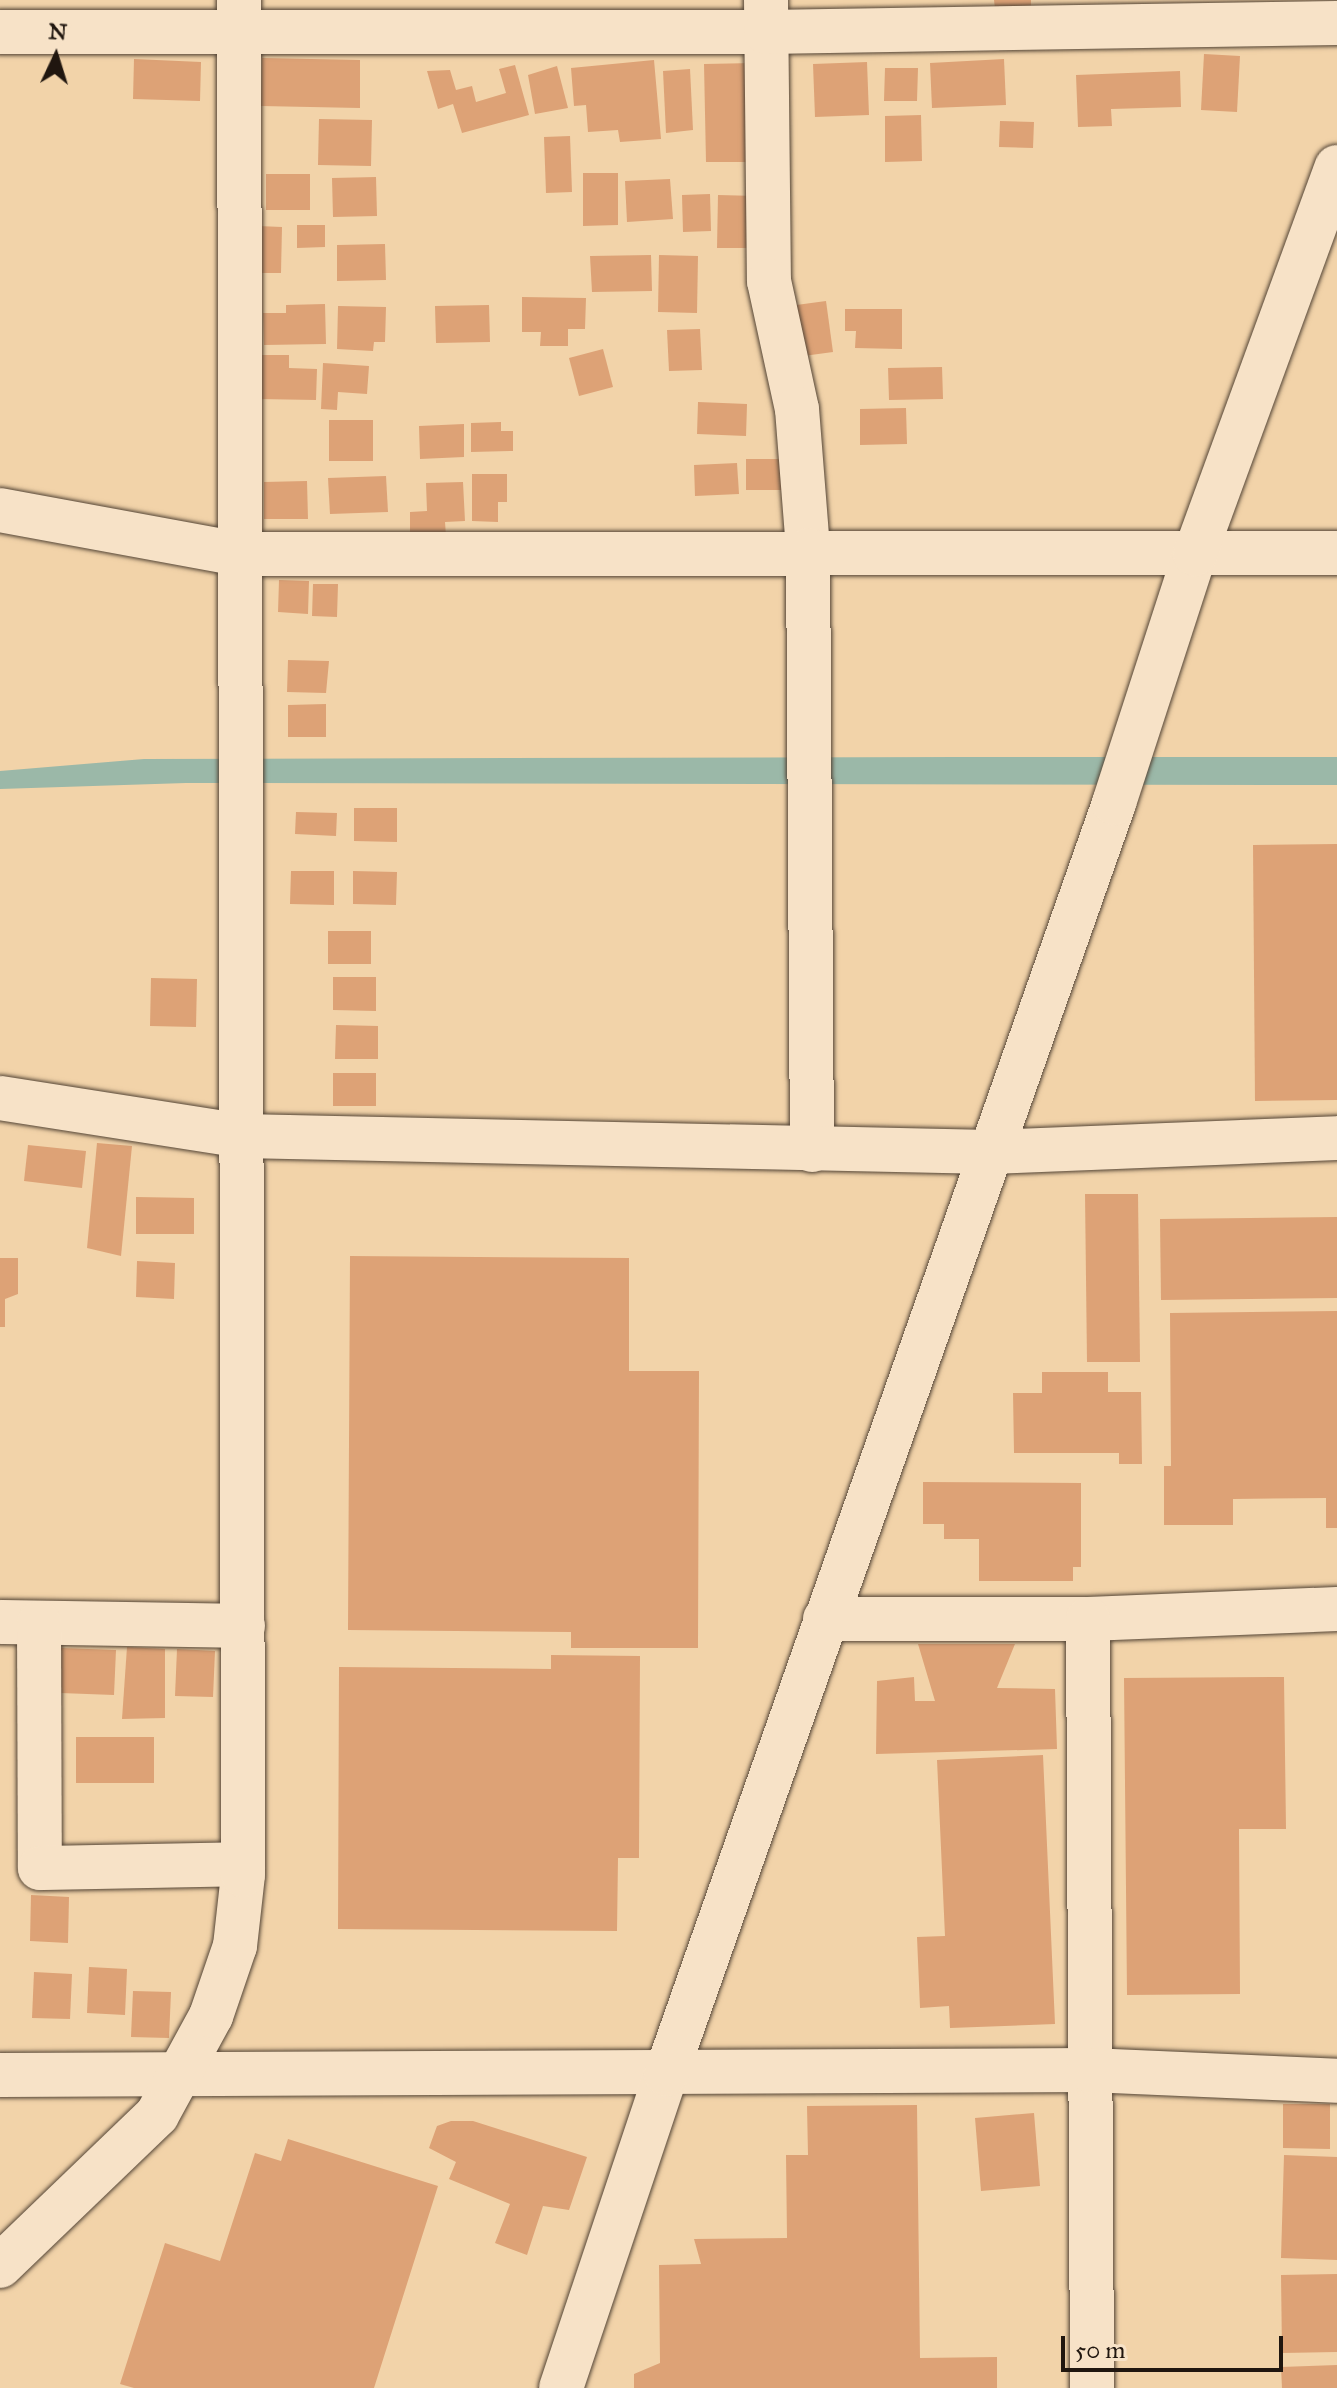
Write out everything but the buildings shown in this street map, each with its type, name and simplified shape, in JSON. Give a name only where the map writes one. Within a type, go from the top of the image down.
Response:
[{"type":"street","points":[[0,2266],[118,2157],[157,2115],[211,2016],[235,1946],[243,1864],[244,798],[240,554],[239,15]]},
{"type":"street","points":[[0,32],[239,15],[766,16],[1337,23]]},
{"type":"street","points":[[766,16],[769,281],[797,409],[808,550],[812,734],[812,1150]]},
{"type":"street","points":[[561,2388],[666,2074],[1114,803],[1195,554],[1337,167]]},
{"type":"street","points":[[0,510],[240,554],[808,550],[1337,553]]},
{"type":"street","points":[[0,1098],[242,1136],[991,1152],[1337,1138]]},
{"type":"street","points":[[825,1619],[1088,1619],[1337,1609]]},
{"type":"street","points":[[1088,1619],[1092,2388]]},
{"type":"street","points":[[243,1626],[20,1622],[40,1868],[243,1864]]},
{"type":"street","points":[[0,2075],[1089,2070],[1337,2081]]},
{"type":"shaded area","points":[[1337,757],[1337,785],[186,783],[0,789],[0,771],[144,759]]}]
